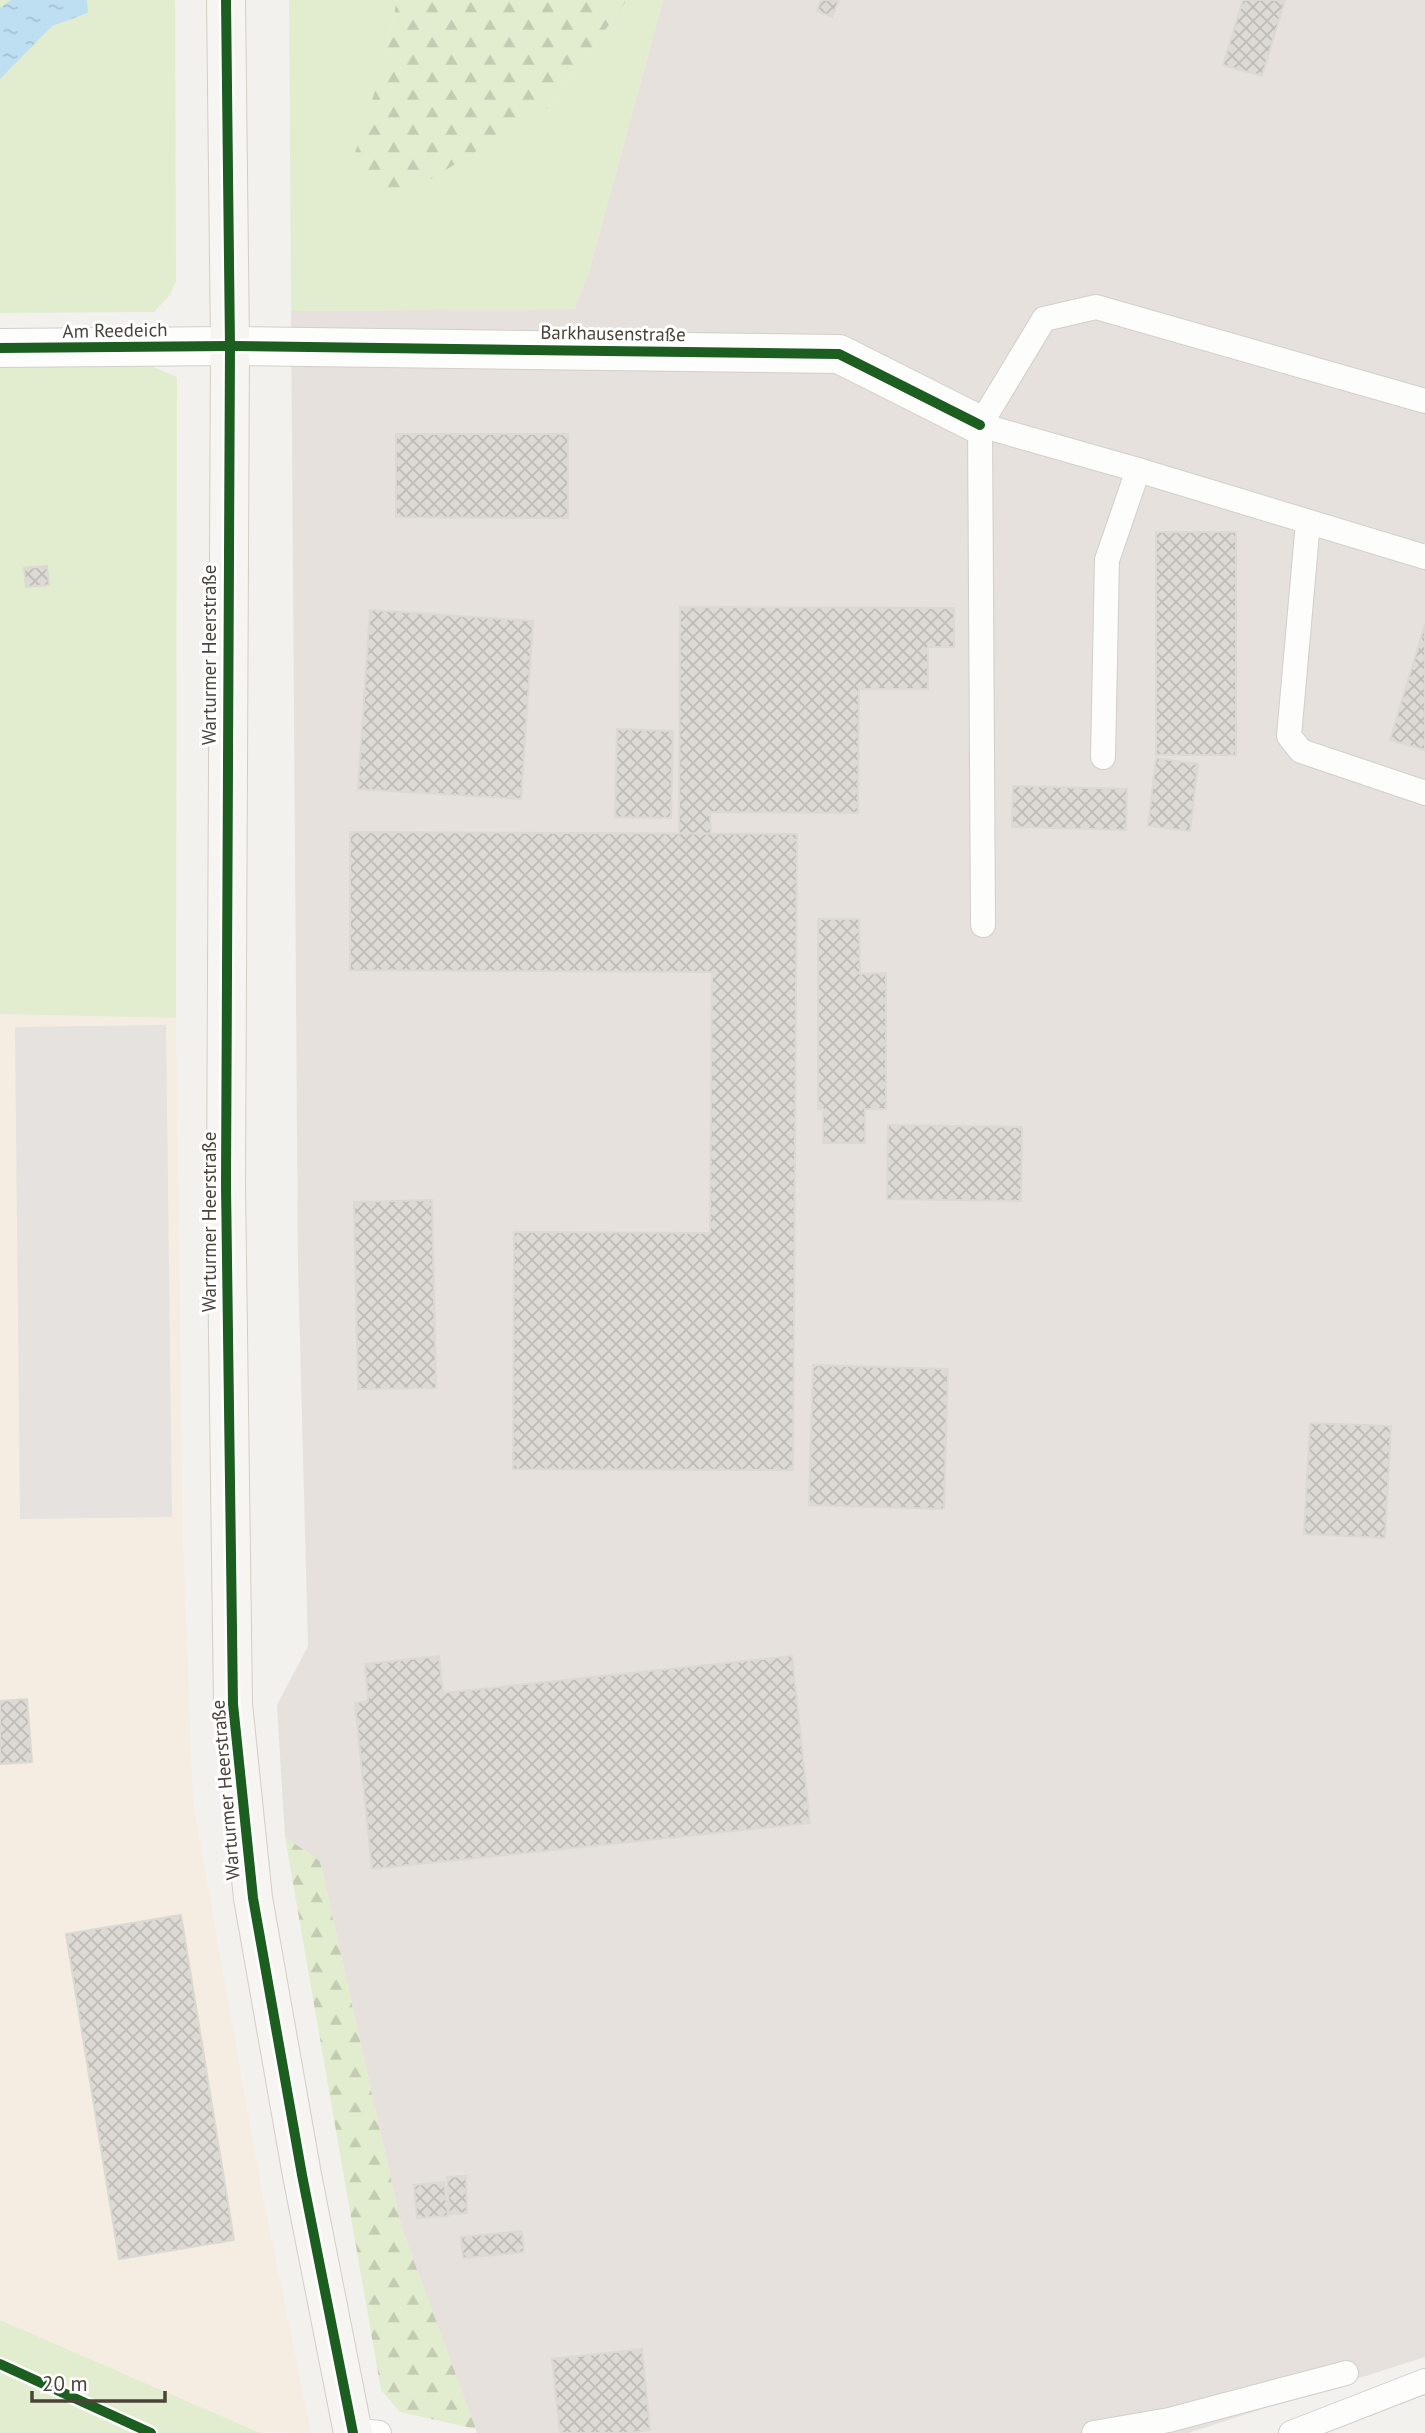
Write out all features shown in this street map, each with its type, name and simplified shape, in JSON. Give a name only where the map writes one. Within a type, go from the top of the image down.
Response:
[{"type":"street","name":"Warturmer Heerstraße","points":[[226,0],[230,346],[225,1014],[233,1704],[253,1898],[302,2175],[361,2432]]},
{"type":"street","name":"Am Reedeich","points":[[0,348],[230,346]]},
{"type":"street","name":"Barkhausenstraße","points":[[230,346],[839,354],[980,425]]},
{"type":"lane","points":[[983,925],[980,425],[1044,319],[1096,307],[1425,401]]},
{"type":"lane","points":[[980,425],[1425,557]]},
{"type":"lane","points":[[1103,757],[1107,560],[1138,470]]},
{"type":"lane","points":[[1308,522],[1289,736],[1301,751],[1425,793]]},
{"type":"lane","points":[[1094,2433],[1169,2420],[1346,2373]]},
{"type":"lane","points":[[1291,2433],[1425,2381]]},
{"type":"shaded area","points":[[663,0],[1425,0],[1425,2357],[1188,2433],[477,2433],[402,2229],[320,1861],[285,1837],[277,1705],[308,1646],[298,1267],[291,311],[574,309],[589,271]]},
{"type":"shaded area","points":[[0,1014],[176,1018],[183,1540],[193,1801],[261,2187],[311,2433],[258,2432],[0,2320]]},
{"type":"shaded area","points":[[166,1025],[172,1517],[20,1519],[15,1027]]},
{"type":"green space","points":[[0,0],[175,0],[176,281],[170,295],[154,312],[0,313]]},
{"type":"green space","points":[[289,0],[397,0],[383,66],[549,107],[627,0],[663,0],[589,271],[574,309],[291,311]]},
{"type":"green space","points":[[397,0],[627,0],[549,107],[388,205],[354,156],[383,66]]},
{"type":"green space","points":[[148,365],[177,377],[176,1018],[0,1014],[0,367]]},
{"type":"green space","points":[[285,1837],[320,1861],[402,2229],[476,2429],[400,2412],[381,2390]]},
{"type":"green space","points":[[0,2320],[258,2432],[264,2433],[0,2433]]},
{"type":"water","points":[[11,0],[87,0],[88,13],[52,26],[0,79],[0,8]]},
{"type":"building","points":[[821,0],[839,0],[832,17],[817,11]]},
{"type":"building","points":[[1243,0],[1285,0],[1262,76],[1223,65]]},
{"type":"building","points":[[396,434],[568,434],[568,518],[396,517]]},
{"type":"building","points":[[1156,532],[1236,532],[1236,755],[1156,755]]},
{"type":"building","points":[[47,566],[49,585],[26,587],[24,568]]},
{"type":"building","points":[[680,607],[954,608],[954,647],[928,647],[928,689],[859,689],[858,813],[710,812],[711,834],[679,834]]},
{"type":"building","points":[[370,610],[533,621],[521,799],[358,789]]},
{"type":"building","points":[[1425,624],[1425,750],[1390,740]]},
{"type":"building","points":[[617,729],[673,731],[671,818],[615,817]]},
{"type":"building","points":[[1156,758],[1198,764],[1190,831],[1148,826]]},
{"type":"building","points":[[1013,786],[1127,789],[1126,830],[1012,827]]},
{"type":"building","points":[[350,832],[797,834],[793,1470],[513,1469],[514,1232],[710,1233],[712,972],[350,970]]},
{"type":"building","points":[[818,919],[859,919],[860,974],[886,973],[886,1109],[865,1109],[865,1143],[823,1143],[823,1109],[818,1109]]},
{"type":"building","points":[[888,1125],[1022,1127],[1021,1201],[887,1199]]},
{"type":"building","points":[[432,1200],[436,1388],[358,1389],[354,1202]]},
{"type":"building","points":[[813,1365],[948,1369],[944,1509],[809,1505]]},
{"type":"building","points":[[1310,1423],[1391,1426],[1385,1538],[1304,1534]]},
{"type":"building","points":[[439,1656],[443,1693],[792,1656],[810,1823],[372,1869],[355,1703],[368,1701],[365,1664]]},
{"type":"building","points":[[27,1699],[32,1762],[0,1764],[0,1701]]},
{"type":"building","points":[[181,1915],[234,2240],[119,2259],[66,1934]]},
{"type":"building","points":[[466,2176],[467,2213],[449,2214],[447,2177]]},
{"type":"building","points":[[444,2182],[448,2216],[417,2218],[414,2185]]},
{"type":"building","points":[[522,2231],[524,2252],[463,2258],[461,2237]]},
{"type":"building","points":[[642,2349],[650,2430],[628,2433],[560,2433],[552,2359]]},
{"type":"cycle path","points":[[226,0],[230,346],[226,1185],[233,1704],[253,1898],[302,2175],[353,2433]]},
{"type":"cycle path","points":[[0,348],[230,346],[839,354],[980,425]]},
{"type":"cycle path","points":[[0,2364],[151,2433]]}]
